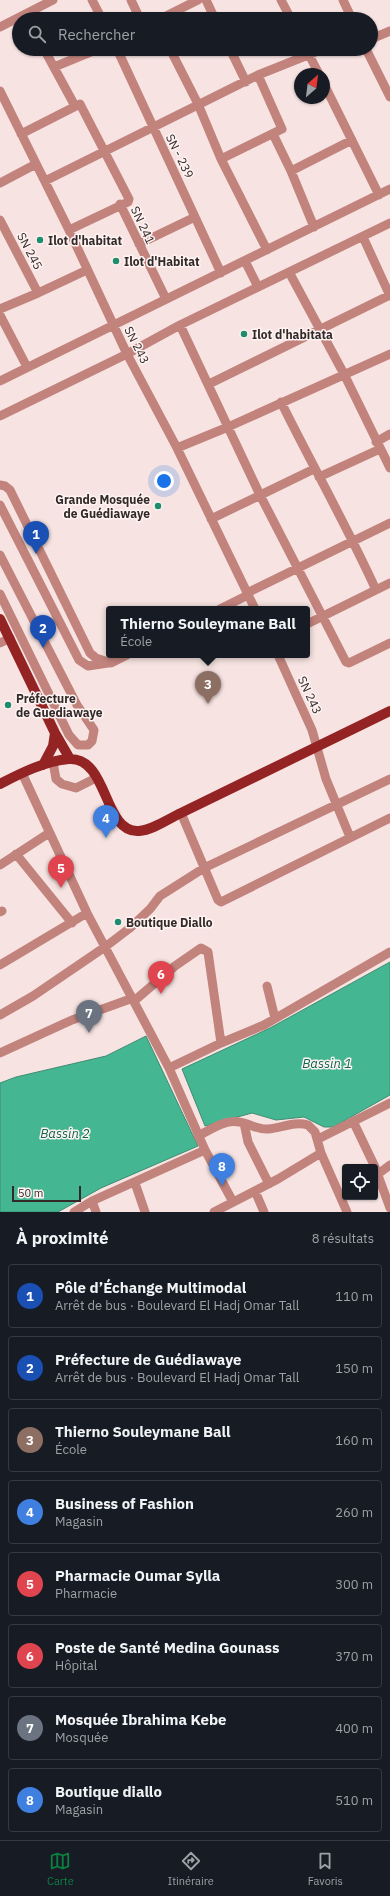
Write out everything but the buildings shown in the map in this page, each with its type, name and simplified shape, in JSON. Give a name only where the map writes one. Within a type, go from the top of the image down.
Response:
[{"type":"main road","points":[[0,619],[55,733],[70,759]]},
{"type":"main road","points":[[0,784],[22,773],[48,764],[70,759],[82,763],[91,770],[96,778],[121,826],[130,830],[138,831],[146,829],[181,813],[390,711]]},
{"type":"main road","points":[[48,764],[55,733]]},
{"type":"street","points":[[30,0],[35,9]]},
{"type":"street","points":[[32,12],[53,0]]},
{"type":"street","points":[[92,0],[98,12]]},
{"type":"street","points":[[131,0],[137,12]]},
{"type":"street","points":[[174,12],[198,0]]},
{"type":"street","points":[[206,0],[212,12]]},
{"type":"street","points":[[281,0],[287,12]]},
{"type":"street","points":[[343,0],[349,12]]},
{"type":"street","points":[[0,27],[12,22]]},
{"type":"street","points":[[378,36],[390,31]]},
{"type":"street","points":[[48,56],[75,106]]},
{"type":"street","points":[[54,67],[81,56]]},
{"type":"street","name":"SN - 239","points":[[120,56],[152,126],[179,179],[221,273]]},
{"type":"street","points":[[174,56],[198,104],[221,159],[267,250]]},
{"type":"street","points":[[233,56],[246,82]]},
{"type":"street","points":[[44,181],[152,126],[299,56]]},
{"type":"street","points":[[310,56],[316,68]]},
{"type":"street","points":[[370,56],[390,97]]},
{"type":"street","points":[[221,159],[273,134],[282,128],[258,75]]},
{"type":"street","name":"SN 243","points":[[0,91],[3,106],[22,134],[127,354],[178,448],[254,606]]},
{"type":"street","points":[[330,96],[379,195]]},
{"type":"street","points":[[22,134],[80,104],[129,199],[128,202],[120,204],[69,230]]},
{"type":"street","points":[[273,134],[291,171],[314,227]]},
{"type":"street","points":[[291,171],[352,140]]},
{"type":"street","points":[[0,183],[36,164]]},
{"type":"street","points":[[0,381],[390,189]]},
{"type":"street","name":"SN 241","points":[[120,204],[166,299]]},
{"type":"street","points":[[139,244],[195,217]]},
{"type":"street","name":"SN 245","points":[[0,220],[38,293]]},
{"type":"street","points":[[0,416],[127,354],[180,325],[390,223]]},
{"type":"street","points":[[209,384],[390,296],[363,236]]},
{"type":"street","points":[[246,261],[258,287]]},
{"type":"street","points":[[0,309],[87,270]]},
{"type":"street","points":[[289,272],[344,374],[390,468]]},
{"type":"street","points":[[0,315],[27,367]]},
{"type":"street","points":[[180,325],[260,495],[322,618],[348,662],[390,643]]},
{"type":"street","points":[[178,448],[390,354]]},
{"type":"street","points":[[281,402],[316,473],[353,541],[376,590]]},
{"type":"street","points":[[211,519],[260,495],[316,473],[378,445],[390,434]]},
{"type":"street","points":[[0,485],[5,486],[10,490],[90,652],[96,658],[111,663]]},
{"type":"street","points":[[0,505],[79,660],[88,666],[111,663],[121,658]]},
{"type":"street","points":[[226,606],[390,523]]},
{"type":"street","points":[[0,555],[77,705],[94,730],[92,741],[88,745],[78,745],[69,735],[0,594]]},
{"type":"street","points":[[310,623],[390,583]]},
{"type":"street","points":[[0,643],[10,638]]},
{"type":"street","name":"SN 243","points":[[279,658],[312,730],[323,771],[350,837]]},
{"type":"street","points":[[48,764],[56,780],[62,784],[76,788],[96,778]]},
{"type":"street","points":[[22,773],[87,913],[169,1068],[204,1150],[233,1202]]},
{"type":"street","points":[[0,1015],[33,996],[105,947],[130,928],[150,909],[160,896],[204,868],[390,779]]},
{"type":"street","points":[[181,813],[218,900],[221,902],[390,818]]},
{"type":"street","points":[[0,865],[49,833]]},
{"type":"street","points":[[16,854],[72,923]]},
{"type":"street","points":[[0,965],[87,913]]},
{"type":"street","points":[[0,1053],[67,1022],[133,1000],[183,960],[201,948],[206,949],[208,952],[221,1043]]},
{"type":"street","points":[[169,1068],[221,1043],[264,1025],[390,952]]},
{"type":"street","points":[[267,986],[275,1018]]},
{"type":"street","points":[[318,1139],[353,1121],[388,1107]]},
{"type":"street","points":[[198,1136],[224,1124],[238,1121],[252,1127],[268,1129],[292,1124],[304,1124],[312,1127],[318,1139],[320,1153],[347,1212]]},
{"type":"street","points":[[353,1121],[374,1164]]},
{"type":"street","points":[[244,1123],[250,1147],[269,1184]]},
{"type":"street","points":[[74,1212],[92,1202],[204,1150]]},
{"type":"street","points":[[214,1212],[269,1184],[320,1153]]},
{"type":"street","points":[[378,1168],[390,1165]]},
{"type":"street","points":[[378,1174],[390,1205]]},
{"type":"street","points":[[135,1183],[145,1212]]},
{"type":"street","points":[[255,1191],[264,1212]]},
{"type":"street","points":[[92,1202],[96,1212]]},
{"type":"water","name":"Bassin 1","points":[[390,962],[390,1095],[333,1127],[324,1127],[304,1117],[276,1120],[252,1113],[205,1126],[182,1069],[270,1028]]},
{"type":"water","name":"Bassin 2","points":[[146,1036],[198,1146],[101,1188],[58,1212],[0,1212],[0,1083],[16,1077],[106,1056]]},
{"type":"place","name":"Ilot d'habitat","points":[[40,240]]},
{"type":"place","name":"Ilot d'Habitat","points":[[116,261]]},
{"type":"place","name":"Ilot d'habitata","points":[[244,334]]},
{"type":"place","name":"Grande Mosquée de Guédiawaye","points":[[158,506]]},
{"type":"place","name":"Pôle d’Échange Multimodal","points":[[36,554]]},
{"type":"place","name":"Préfecture de Guédiawaye","points":[[43,648]]},
{"type":"place","name":"Thierno Souleymane Ball","points":[[208,704]]},
{"type":"place","name":"Préfecture de Guediawaye","points":[[8,705]]},
{"type":"place","name":"Business of Fashion","points":[[106,838]]},
{"type":"place","name":"Pharmacie Oumar Sylla","points":[[61,888]]},
{"type":"place","name":"Boutique Diallo","points":[[118,922]]},
{"type":"place","name":"Poste de Santé Medina Gounass","points":[[161,994]]},
{"type":"place","name":"Mosquée Ibrahima Kebe","points":[[89,1033]]},
{"type":"place","name":"Boutique diallo","points":[[222,1186]]}]
